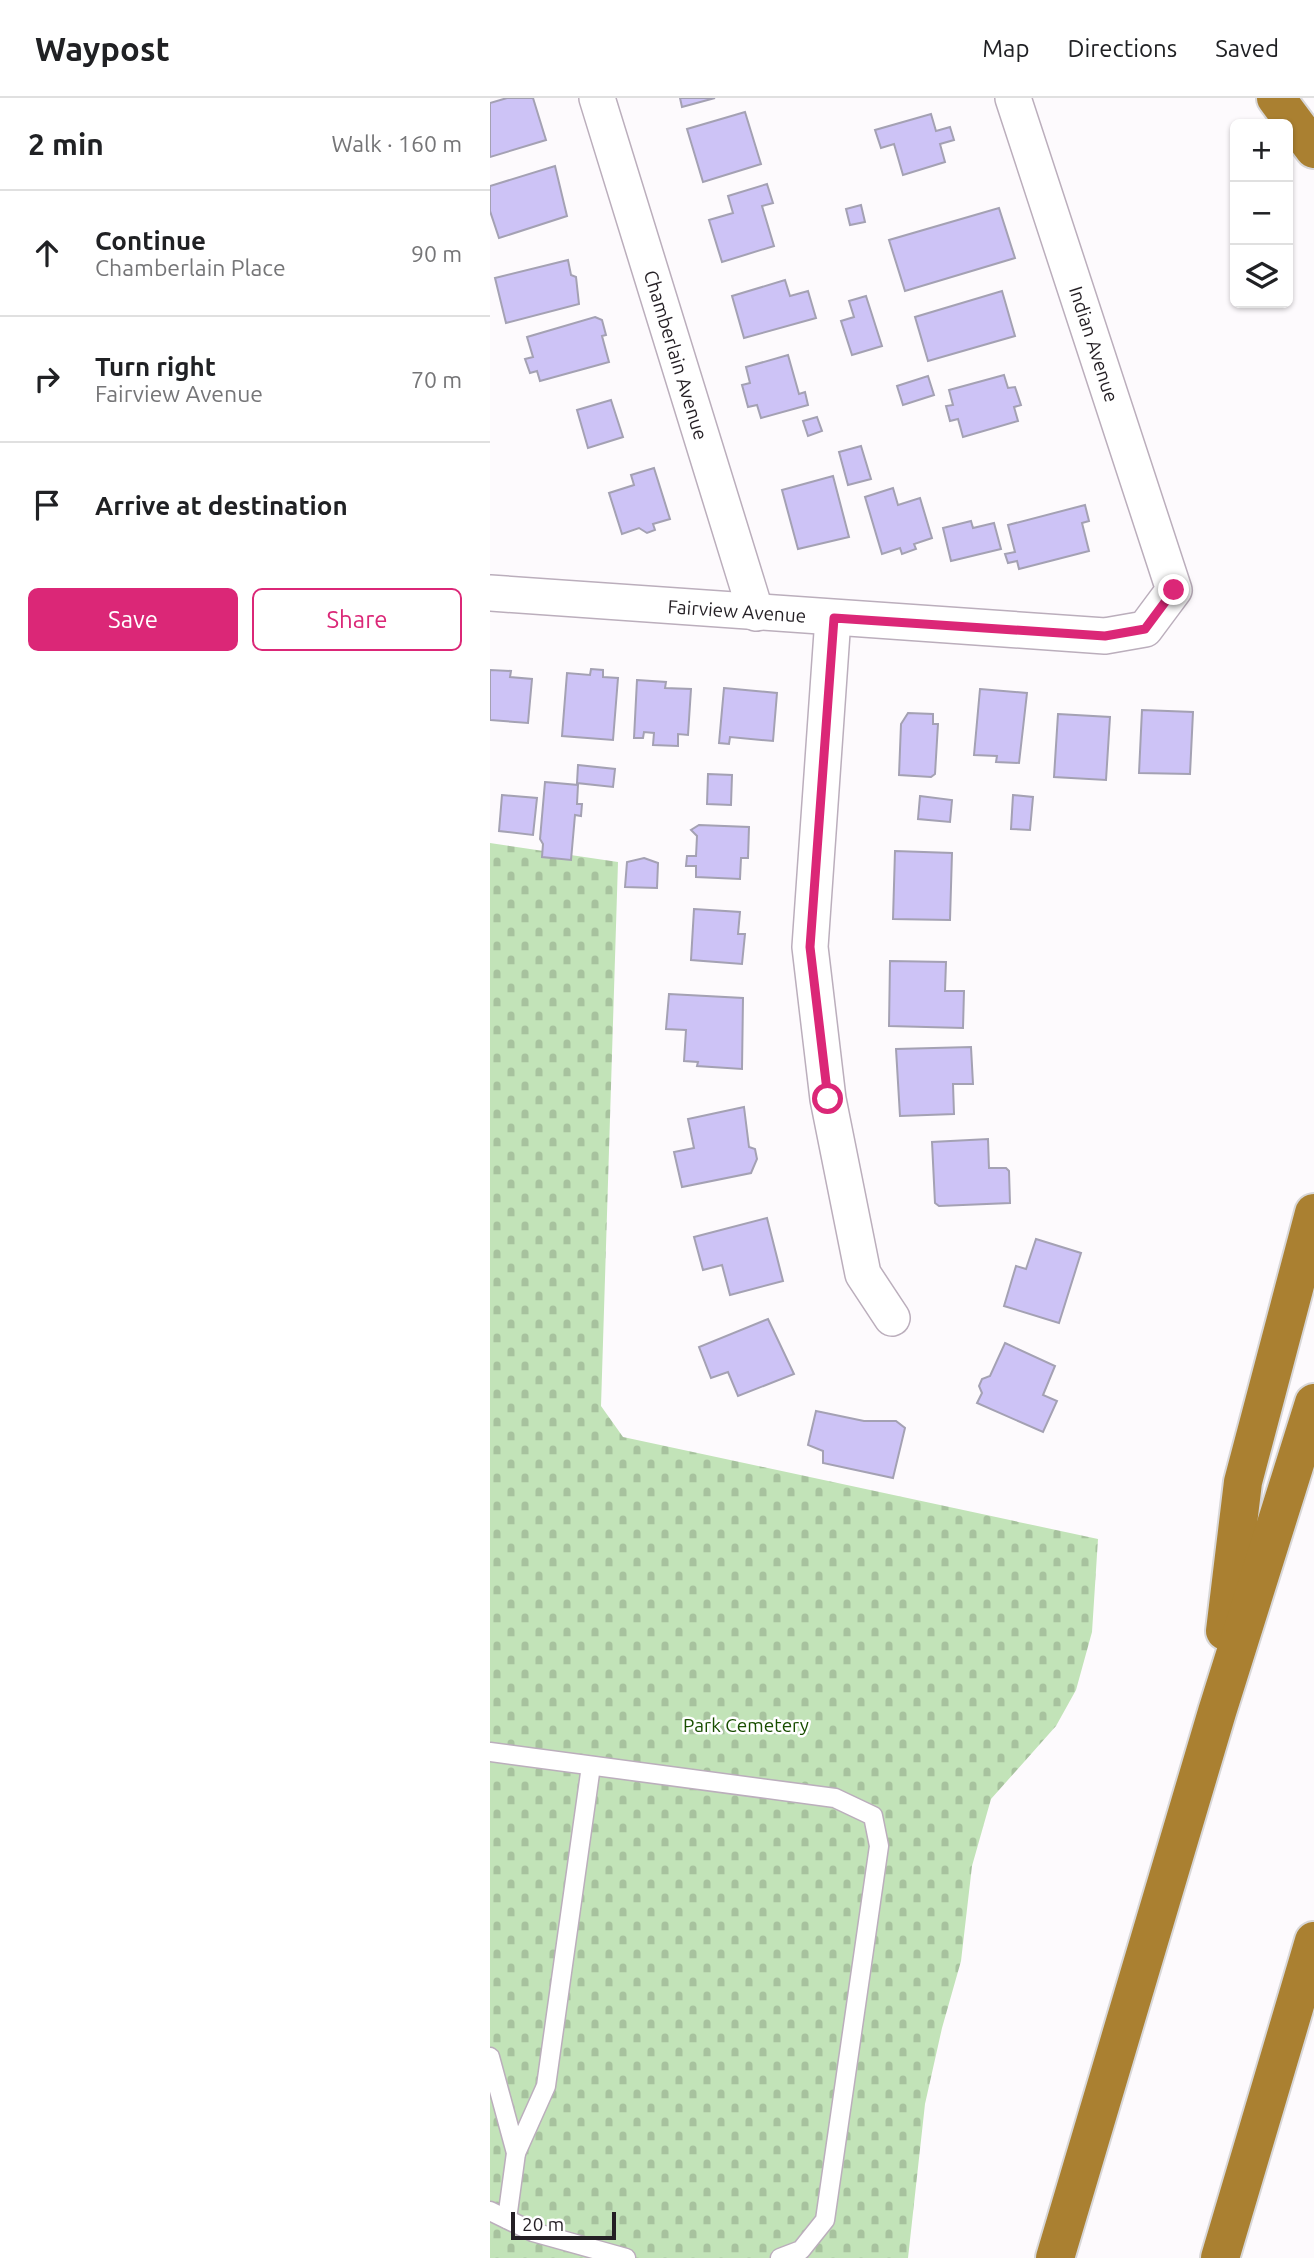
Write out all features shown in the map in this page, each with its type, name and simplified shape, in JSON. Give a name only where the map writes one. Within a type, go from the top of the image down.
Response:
[{"type":"highway","points":[[1276,98],[1314,149]]},
{"type":"highway","points":[[1217,1712],[1234,1537],[1243,1482],[1314,1213]]},
{"type":"highway","points":[[1055,2258],[1217,1712],[1314,1403]]},
{"type":"highway","points":[[1220,2258],[1314,1941]]},
{"type":"street","name":"Chamberlain Avenue","points":[[597,98],[756,613]]},
{"type":"street","name":"Indian Avenue","points":[[1013,98],[1174,590]]},
{"type":"street","name":"Fairview Avenue","points":[[490,593],[1105,636],[1145,629],[1174,590]]},
{"type":"street","points":[[834,618],[810,947],[828,1099],[863,1274],[892,1318]]},
{"type":"lane","points":[[490,1752],[835,1798],[873,1816],[878,1846],[825,2220],[801,2250],[780,2258]]},
{"type":"lane","points":[[507,2219],[516,2152],[546,2086],[591,1766]]},
{"type":"lane","points":[[490,2057],[516,2152]]},
{"type":"lane","points":[[490,2211],[533,2232],[626,2258]]},
{"type":"green space","name":"Park Cemetery","points":[[490,843],[618,862],[601,1406],[623,1437],[1098,1539],[1092,1632],[1076,1690],[1056,1726],[991,1799],[972,1866],[961,1961],[925,2104],[908,2258],[490,2258]]},
{"type":"building","points":[[507,98],[533,98],[546,140],[490,157],[490,103]]},
{"type":"building","points":[[680,98],[715,98],[682,107]]},
{"type":"building","points":[[745,112],[761,164],[703,182],[687,129]]},
{"type":"building","points":[[931,114],[936,131],[950,127],[954,140],[940,144],[945,162],[903,175],[894,144],[881,148],[875,130]]},
{"type":"building","points":[[555,166],[567,216],[499,238],[490,211],[490,186]]},
{"type":"building","points":[[767,184],[773,203],[762,206],[774,246],[722,262],[709,220],[733,213],[728,196]]},
{"type":"building","points":[[861,205],[865,222],[850,225],[846,209]]},
{"type":"building","points":[[999,208],[1015,258],[905,291],[889,240]]},
{"type":"building","points":[[568,260],[571,275],[576,277],[579,304],[506,323],[495,278]]},
{"type":"building","points":[[785,280],[790,296],[808,291],[816,318],[744,338],[732,296]]},
{"type":"building","points":[[1002,291],[1015,336],[928,361],[915,317]]},
{"type":"building","points":[[866,296],[882,346],[852,355],[841,321],[854,317],[849,301]]},
{"type":"building","points":[[595,317],[602,320],[606,335],[602,336],[609,362],[540,381],[537,371],[530,373],[525,359],[533,357],[527,337]]},
{"type":"building","points":[[788,355],[799,394],[805,392],[808,405],[761,418],[757,405],[748,407],[742,385],[750,383],[746,367]]},
{"type":"building","points":[[1004,375],[1008,388],[1015,387],[1021,405],[1014,407],[1018,421],[963,437],[958,419],[950,421],[946,406],[953,405],[949,390]]},
{"type":"building","points":[[928,376],[934,395],[903,405],[897,386]]},
{"type":"building","points":[[611,400],[623,437],[588,448],[577,410]]},
{"type":"building","points":[[817,417],[822,431],[808,436],[803,421]]},
{"type":"building","points":[[861,446],[871,479],[848,485],[839,452]]},
{"type":"building","points":[[654,468],[670,519],[653,524],[655,530],[647,533],[639,528],[622,534],[609,493],[634,485],[631,475]]},
{"type":"building","points":[[833,476],[849,537],[798,549],[782,490]]},
{"type":"building","points":[[893,488],[898,505],[920,498],[932,538],[914,544],[916,549],[902,554],[900,548],[882,554],[865,497]]},
{"type":"building","points":[[1085,505],[1089,521],[1082,523],[1089,551],[1019,569],[1017,561],[1008,563],[1005,554],[1015,552],[1008,525]]},
{"type":"building","points":[[971,521],[973,528],[994,523],[1001,549],[951,561],[943,528]]},
{"type":"building","points":[[591,669],[603,670],[603,677],[618,678],[613,740],[562,736],[567,673],[590,675]]},
{"type":"building","points":[[490,670],[511,671],[510,677],[532,679],[528,723],[490,720]]},
{"type":"building","points":[[637,680],[666,682],[665,688],[691,689],[688,735],[678,734],[678,746],[653,745],[654,733],[644,732],[643,738],[634,738]]},
{"type":"building","points":[[724,688],[777,693],[773,741],[730,737],[729,744],[719,743]]},
{"type":"building","points":[[980,689],[1027,693],[1019,763],[996,762],[997,756],[974,755]]},
{"type":"building","points":[[1142,710],[1193,712],[1190,774],[1139,773]]},
{"type":"building","points":[[908,713],[933,714],[933,724],[938,724],[935,774],[931,777],[899,775],[901,724]]},
{"type":"building","points":[[1058,714],[1110,717],[1106,780],[1054,777]]},
{"type":"building","points":[[578,765],[615,769],[613,787],[577,783]]},
{"type":"building","points":[[708,774],[732,775],[731,805],[707,804]]},
{"type":"building","points":[[545,782],[578,785],[577,804],[582,804],[581,816],[575,815],[571,860],[542,857],[543,844],[540,839]]},
{"type":"building","points":[[502,795],[537,798],[533,835],[499,831]]},
{"type":"building","points":[[1013,795],[1033,797],[1030,830],[1011,829]]},
{"type":"building","points":[[920,796],[952,800],[950,822],[918,819]]},
{"type":"building","points":[[699,825],[749,827],[748,858],[741,858],[740,879],[696,877],[696,866],[686,866],[687,856],[696,856],[697,836],[691,830]]},
{"type":"building","points":[[895,851],[952,853],[950,920],[893,919]]},
{"type":"building","points":[[644,858],[658,863],[657,888],[625,887],[627,862]]},
{"type":"building","points":[[694,909],[740,912],[738,934],[745,934],[742,964],[691,960]]},
{"type":"building","points":[[890,961],[946,962],[945,991],[964,991],[963,1028],[889,1026]]},
{"type":"building","points":[[669,994],[743,998],[742,1069],[697,1066],[698,1062],[684,1061],[686,1030],[666,1029]]},
{"type":"building","points":[[971,1047],[973,1084],[953,1084],[954,1114],[900,1116],[896,1049]]},
{"type":"building","points":[[744,1107],[749,1147],[755,1149],[757,1159],[751,1173],[682,1187],[674,1152],[694,1148],[688,1119]]},
{"type":"building","points":[[988,1139],[989,1168],[1006,1168],[1009,1171],[1010,1203],[939,1206],[935,1203],[932,1142]]},
{"type":"building","points":[[767,1218],[783,1281],[730,1295],[722,1265],[703,1270],[694,1237]]},
{"type":"building","points":[[1036,1239],[1081,1253],[1059,1323],[1004,1306],[1016,1266],[1026,1269]]},
{"type":"building","points":[[768,1319],[794,1374],[738,1396],[728,1372],[711,1378],[699,1347]]},
{"type":"building","points":[[1005,1343],[1055,1366],[1043,1395],[1057,1401],[1043,1432],[977,1403],[982,1393],[979,1386],[982,1379],[990,1376]]},
{"type":"building","points":[[816,1411],[864,1421],[896,1421],[905,1428],[893,1478],[823,1463],[823,1451],[808,1445]]},
{"type":"route","points":[[828,1099],[810,947],[834,618],[1105,636],[1145,629],[1174,590]]}]
